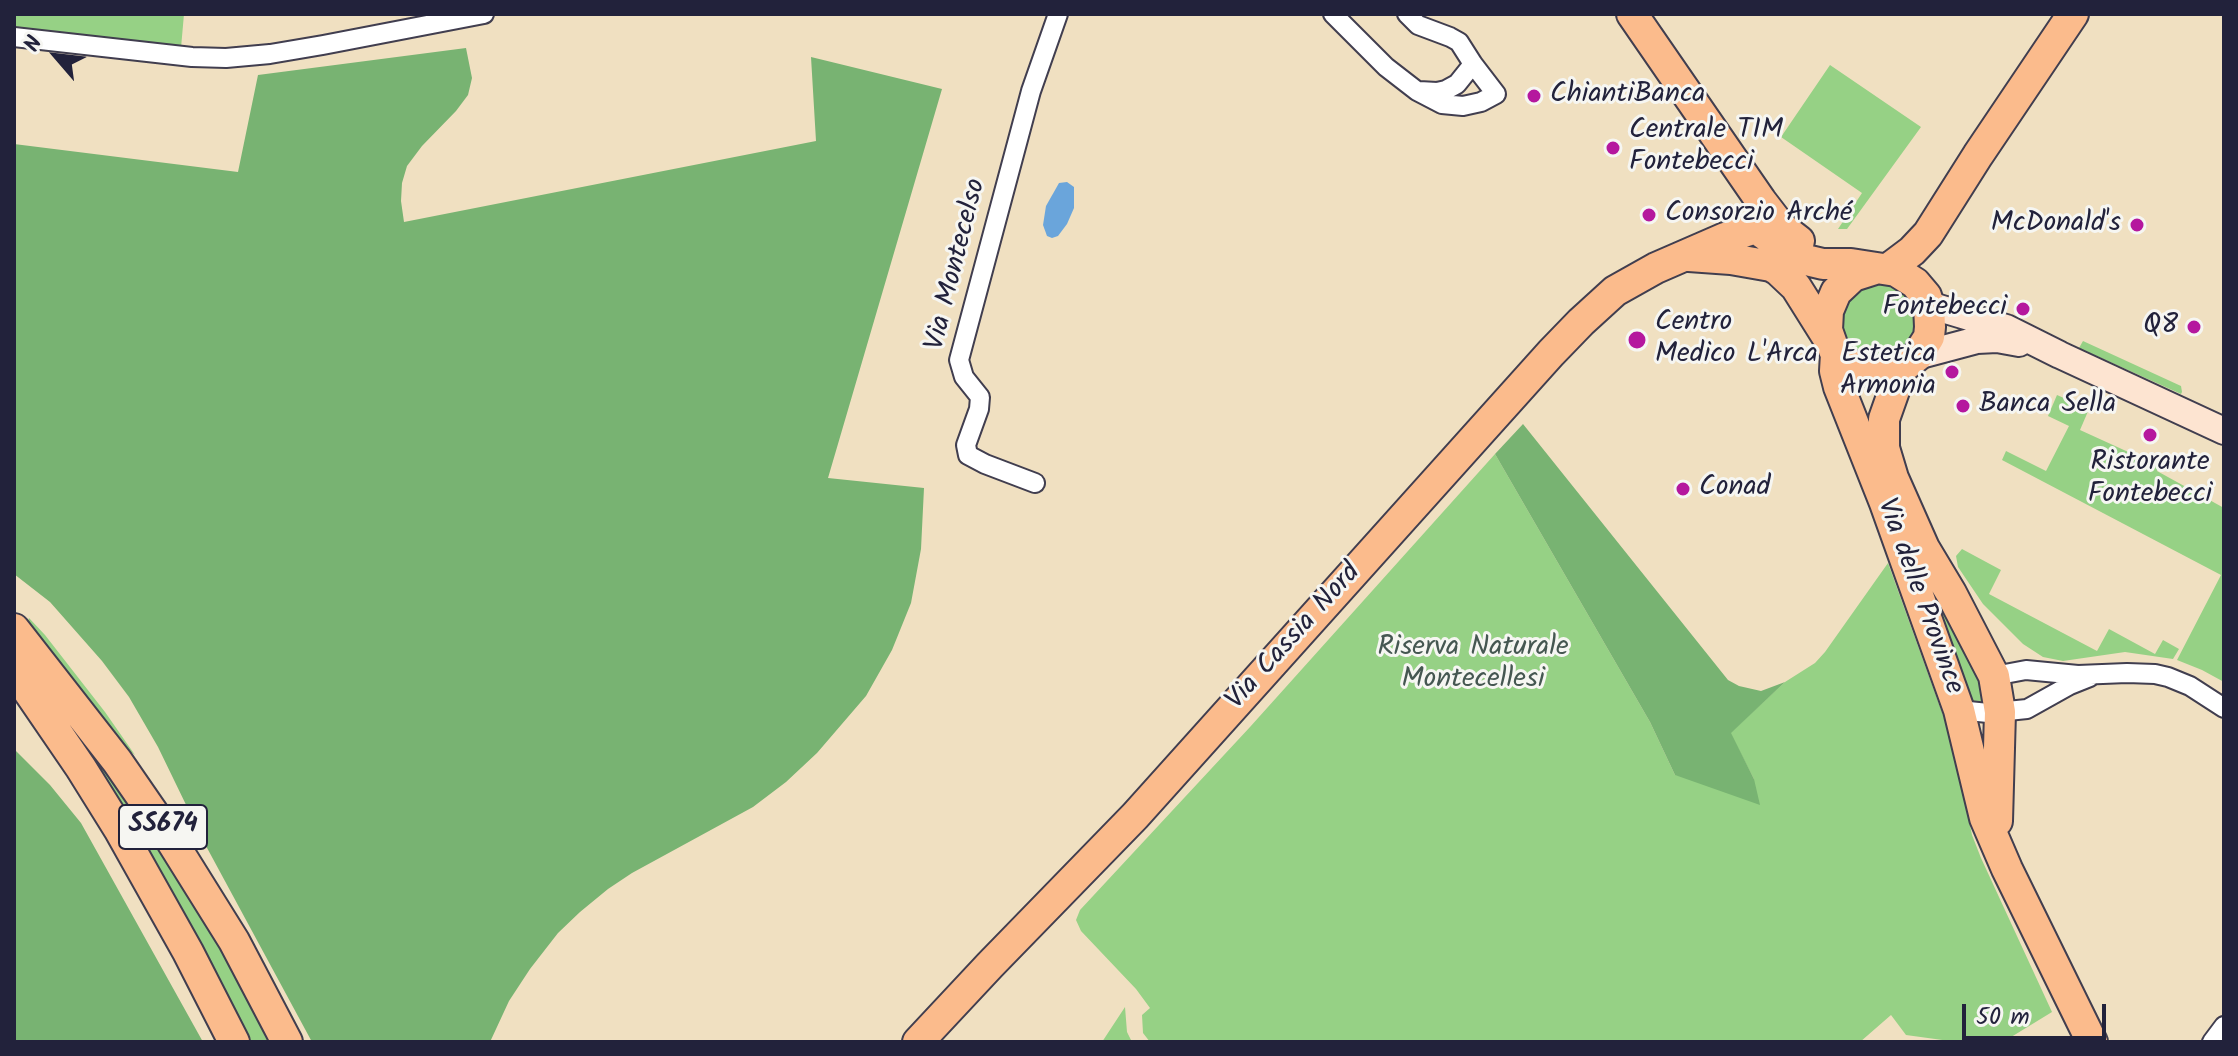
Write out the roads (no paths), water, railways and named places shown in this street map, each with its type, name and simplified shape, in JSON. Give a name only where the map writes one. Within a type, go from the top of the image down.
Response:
[{"type":"main road","points":[[1632,14],[1745,178],[1787,232],[1814,250],[1903,274],[1925,297],[1999,325],[2224,431]]},
{"type":"main road","points":[[1833,348],[1827,330],[1828,311],[1836,292],[1853,276],[1912,251],[1928,234],[1961,179],[2073,14]]},
{"type":"main road","points":[[1745,178],[1749,230],[1754,243],[1771,266],[1791,281],[1833,348],[1852,366],[1872,373],[1893,372],[1910,362],[1977,340],[1997,339],[2060,355]]},
{"type":"main road","points":[[1749,230],[1760,231],[1806,260],[1872,267]]},
{"type":"main road","name":"Via Cassia Nord","points":[[918,1042],[1145,806],[1561,342],[1615,291],[1645,273],[1749,230]]},
{"type":"main road","points":[[1910,362],[1929,337],[1931,316],[1925,297],[1923,254],[1928,234]]},
{"type":"main road","name":"Via Cassia Nord","points":[[1687,256],[1771,266]]},
{"type":"main road","name":"Via delle Province","points":[[1833,348],[1836,377],[1845,403],[1885,503],[1959,710],[1983,809],[2025,907],[2092,1042]]},
{"type":"main road","name":"Via delle Province","points":[[1910,362],[1884,419],[1886,458],[1924,548],[2014,710],[2000,751],[1996,843]]},
{"type":"main road","name":"SS674","points":[[14,629],[117,761],[166,832],[234,941],[287,1042]]},
{"type":"main road","name":"SS674","points":[[14,670],[119,829],[234,1042]]},
{"type":"street","points":[[14,37],[226,58],[309,47],[484,14]]},
{"type":"street","name":"Via Montecelso","points":[[1035,483],[968,455],[966,445],[980,397],[964,377],[959,360],[1031,91],[1058,14]]},
{"type":"street","points":[[1333,14],[1374,56],[1417,91],[1442,104],[1452,106],[1481,102],[1496,94],[1459,42],[1418,25],[1407,14]]},
{"type":"street","points":[[1417,91],[1446,90],[1457,84],[1473,64]]},
{"type":"street","points":[[1994,676],[2026,670],[2096,675],[2141,673],[2168,677],[2190,686],[2224,708]]},
{"type":"street","points":[[1959,710],[2014,710],[2096,675]]},
{"type":"street","points":[[2212,1042],[2224,1026]]},
{"type":"water","points":[[1067,182],[1074,187],[1074,208],[1067,224],[1058,236],[1052,238],[1047,236],[1043,225],[1046,206],[1059,183]]},
{"type":"place","name":"ChiantiBanca","points":[[1534,96]]},
{"type":"place","name":"Centrale TIM Fontebecci","points":[[1613,148]]},
{"type":"place","name":"Consorzio Arché","points":[[1649,215]]},
{"type":"place","name":"McDonald's","points":[[2137,225]]},
{"type":"place","name":"Fontebecci","points":[[2023,309]]},
{"type":"place","name":"Q8","points":[[2194,327]]},
{"type":"place","name":"Centro Medico L'Arca","points":[[1637,340]]},
{"type":"place","name":"Estetica Armonia","points":[[1952,372]]},
{"type":"place","name":"Banca Sella","points":[[1963,406]]},
{"type":"place","name":"Ristorante Fontebecci","points":[[2150,435]]},
{"type":"place","name":"Conad","points":[[1683,489]]},
{"type":"park label","name":"Riserva Naturale Montecellesi","points":[[1473,665]]}]
